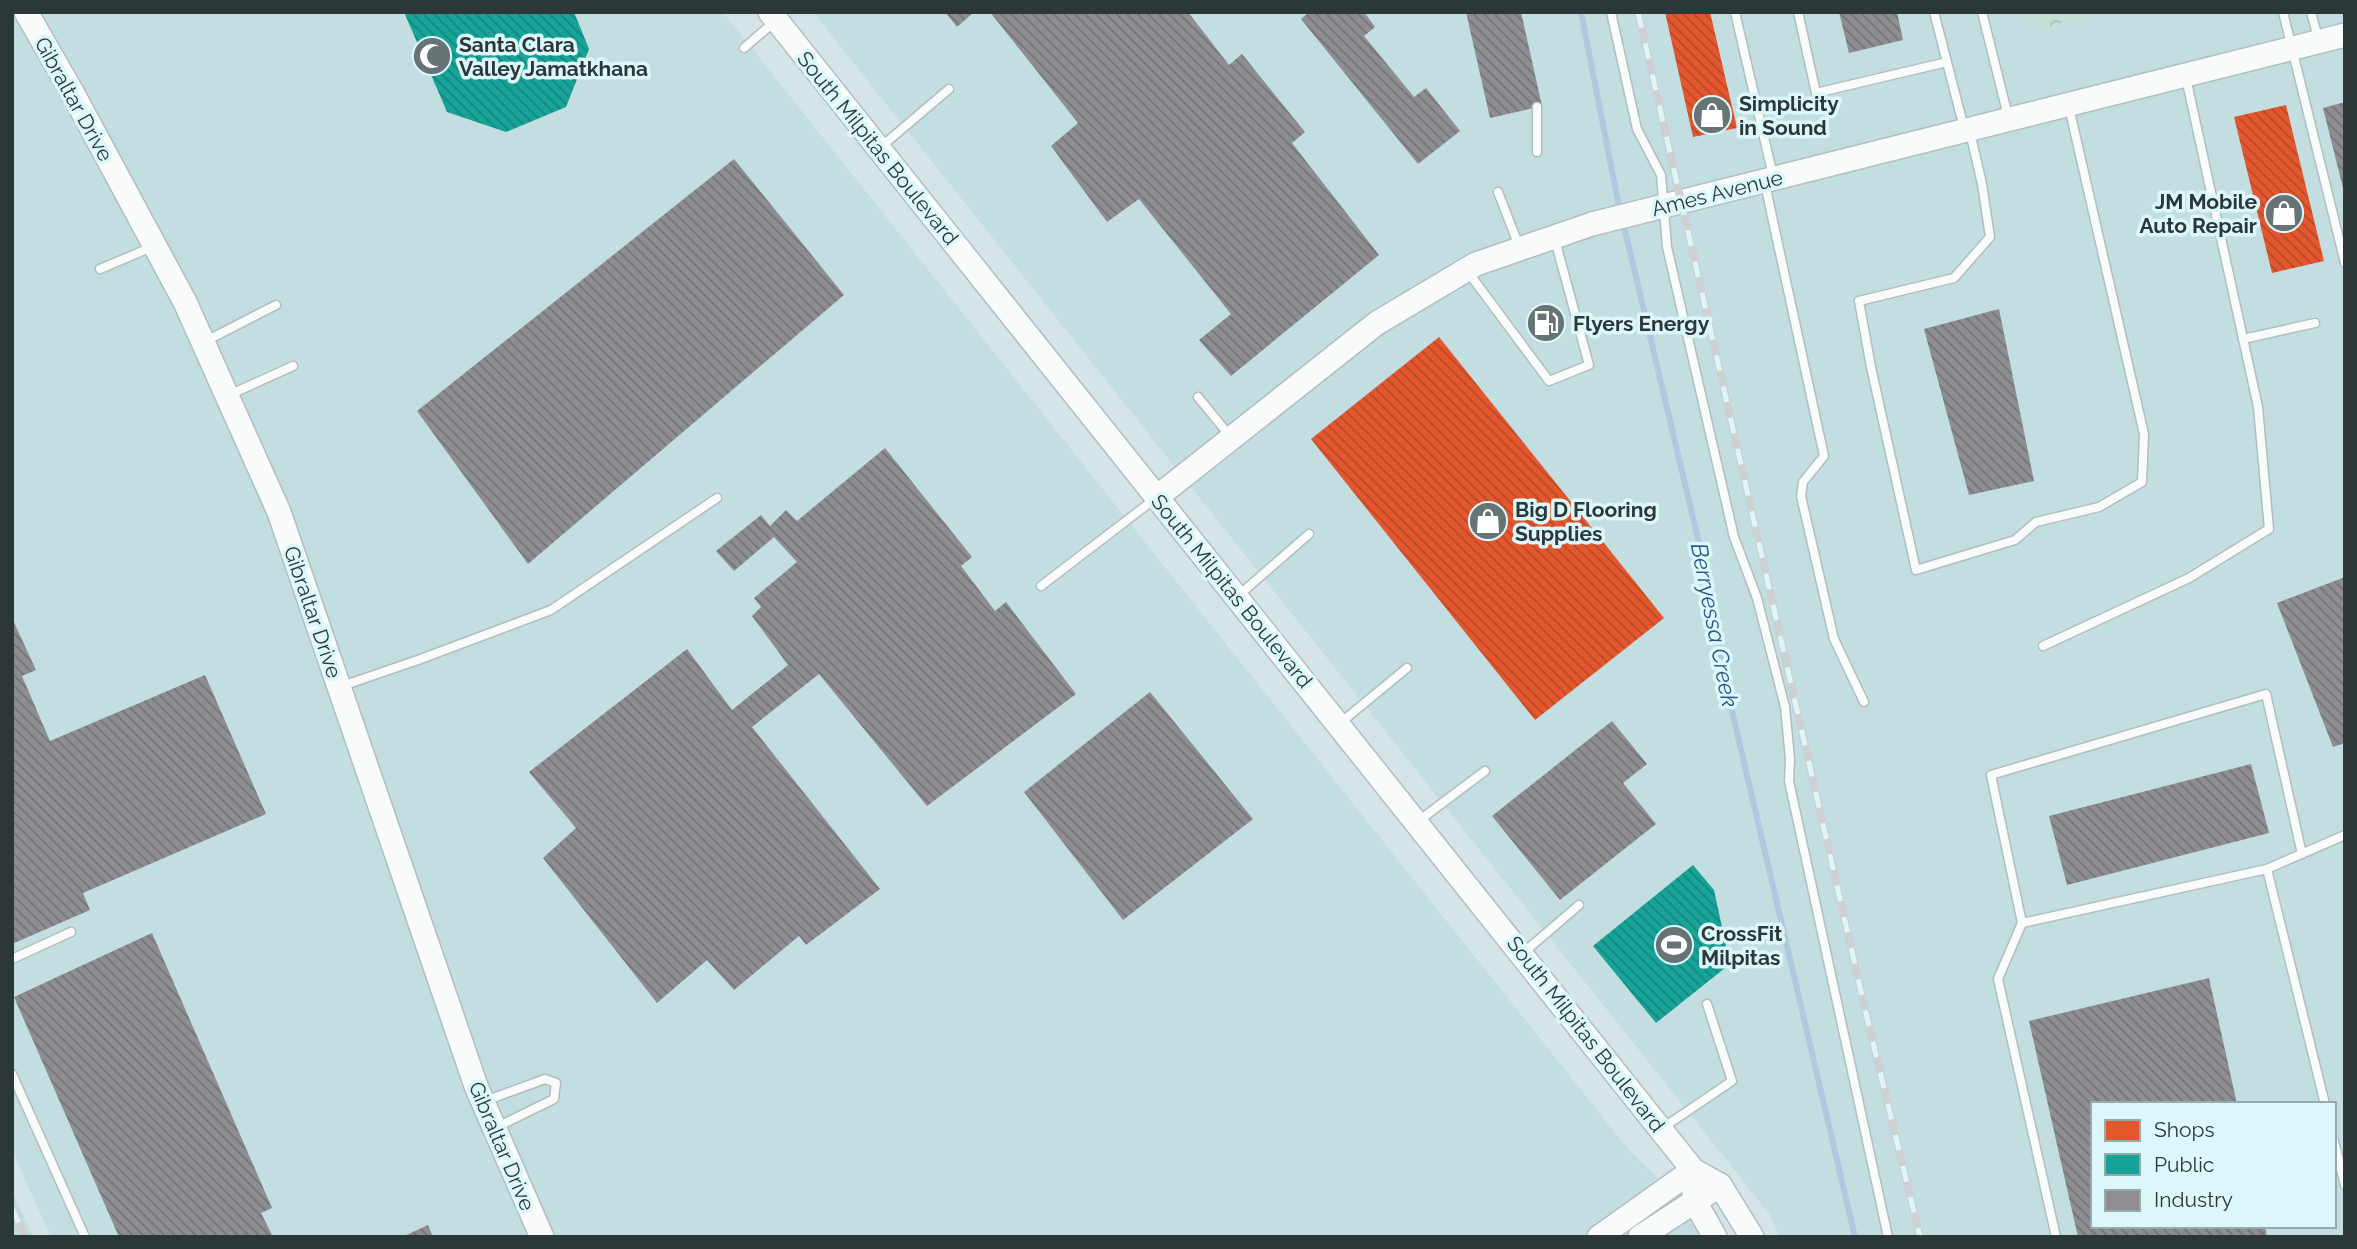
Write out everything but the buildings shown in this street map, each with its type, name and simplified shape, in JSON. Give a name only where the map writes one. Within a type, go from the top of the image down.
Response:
[{"type":"street","name":"Gibraltar Drive","points":[[26,12],[185,302],[279,512],[483,1102],[542,1237]]},
{"type":"street","name":"South Milpitas Boulevard","points":[[773,16],[1693,1170],[1720,1185],[1752,1237]]},
{"type":"street","name":"Ames Avenue","points":[[1157,498],[1377,323],[1466,269],[1592,223],[2345,34]]},
{"type":"street","points":[[1693,1170],[1694,1200],[1715,1237]]},
{"type":"street","points":[[1598,1237],[1693,1170]]},
{"type":"street","points":[[1640,1237],[1720,1185]]},
{"type":"lane","points":[[1611,12],[1637,129],[1661,174],[1660,206],[1667,247],[1734,537],[1757,598],[1785,707],[1790,759],[1789,781],[1888,1237]]},
{"type":"lane","points":[[1735,12],[1824,456],[1803,482],[1801,496],[1834,639],[1864,702]]},
{"type":"lane","points":[[1798,12],[1816,93],[1947,62]]},
{"type":"lane","points":[[1934,12],[1982,184],[1990,237],[1954,278],[1859,301],[1916,570],[2015,540],[2036,522],[2099,507],[2142,482],[2144,434],[2069,104]]},
{"type":"lane","points":[[1982,12],[2009,119]]},
{"type":"lane","points":[[2283,12],[2345,263]]},
{"type":"lane","points":[[2311,12],[2319,41]]},
{"type":"lane","points":[[744,48],[773,16]]},
{"type":"lane","points":[[2043,646],[2189,578],[2269,529],[2258,407],[2185,75]]},
{"type":"lane","points":[[879,148],[950,89]]},
{"type":"lane","points":[[1537,107],[1537,152]]},
{"type":"lane","points":[[1498,192],[1520,248]]},
{"type":"lane","points":[[1466,269],[1549,381],[1589,365],[1554,237]]},
{"type":"lane","points":[[100,270],[155,246]]},
{"type":"lane","points":[[203,342],[276,305]]},
{"type":"lane","points":[[2243,339],[2315,323]]},
{"type":"lane","points":[[227,396],[293,366]]},
{"type":"lane","points":[[1198,397],[1232,438]]},
{"type":"lane","points":[[339,687],[551,610],[717,498]]},
{"type":"lane","points":[[1041,586],[1157,498]]},
{"type":"lane","points":[[1237,597],[1310,534]]},
{"type":"lane","points":[[1339,724],[1408,668]]},
{"type":"lane","points":[[2056,1237],[1998,979],[2022,923],[1991,775],[2266,694],[2302,854]]},
{"type":"lane","points":[[1417,822],[1485,771]]},
{"type":"lane","points":[[2022,923],[2267,869],[2345,835]]},
{"type":"lane","points":[[2267,869],[2325,1102]]},
{"type":"lane","points":[[1522,954],[1579,905]]},
{"type":"lane","points":[[12,959],[71,932]]},
{"type":"lane","points":[[1661,1129],[1732,1081],[1707,1004]]},
{"type":"lane","points":[[12,1074],[85,1237]]},
{"type":"lane","points":[[483,1102],[545,1079],[556,1083],[554,1099],[494,1128]]},
{"type":"lane","points":[[2336,1150],[2345,1185]]},
{"type":"shaded area","points":[[12,12],[723,12],[1628,1149],[1717,1237],[51,1237],[12,1151]]},
{"type":"shaded area","points":[[813,12],[2345,12],[2345,1237],[1779,1237],[1771,1216]]},
{"type":"shaded area","points":[[12,1191],[33,1237],[12,1237]]},
{"type":"green space","points":[[2020,12],[2098,12],[2080,22],[2060,23],[2045,28],[2020,15]]},
{"type":"waterway","name":"Berryessa Creek","points":[[1581,12],[1620,212]]},
{"type":"waterway","name":"Berryessa Creek","points":[[1623,222],[1716,615],[1721,664],[1855,1237]]},
{"type":"railway","points":[[1638,12],[1868,1022],[1920,1237]]},
{"type":"railway","points":[[12,1208],[25,1237]]},
{"type":"place","name":"Santa Clara Valley Jamatkhana","points":[[432,56]]},
{"type":"place","name":"Simplicity in Sound","points":[[1712,115]]},
{"type":"place","name":"JM Mobile Auto Repair","points":[[2284,213]]},
{"type":"place","name":"Flyers Energy","points":[[1546,323]]},
{"type":"place","name":"Big D Flooring Supplies","points":[[1488,521]]},
{"type":"place","name":"CrossFit Milpitas","points":[[1674,945]]}]
